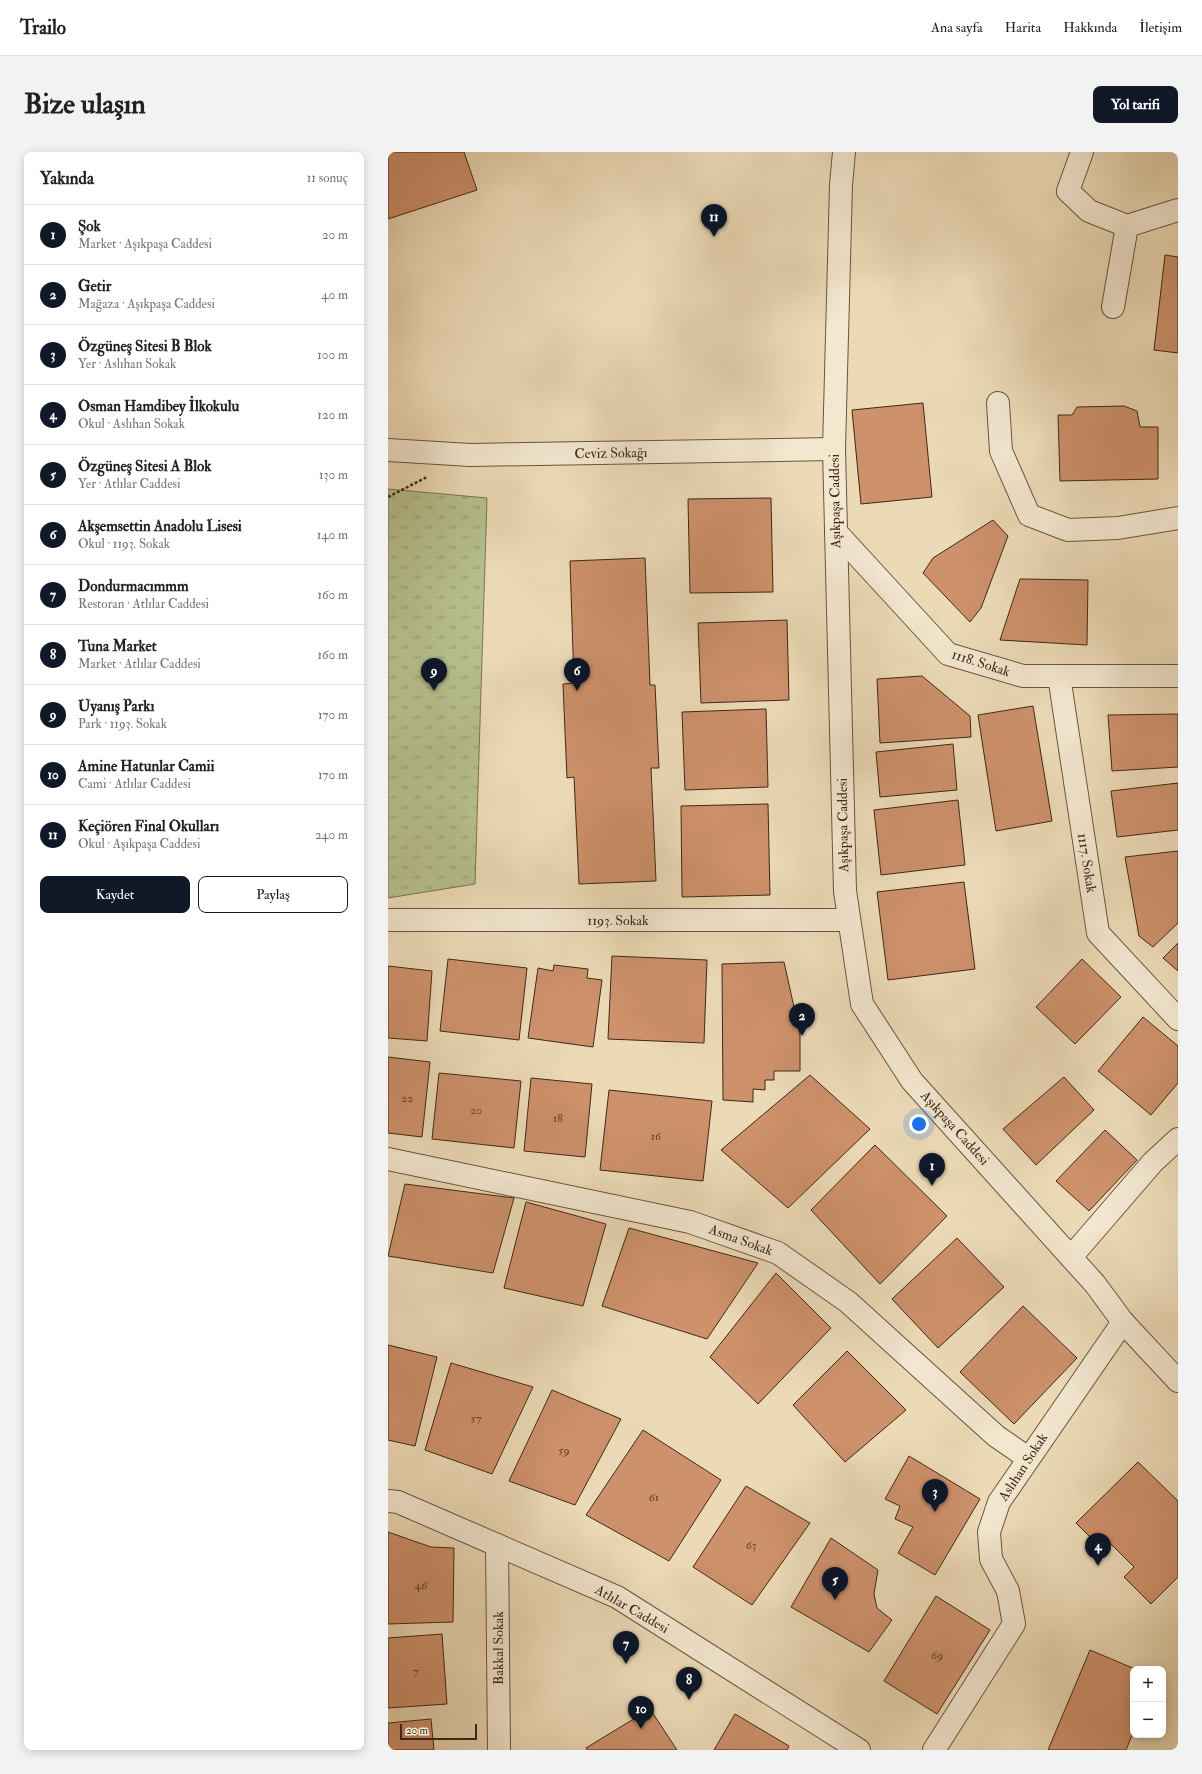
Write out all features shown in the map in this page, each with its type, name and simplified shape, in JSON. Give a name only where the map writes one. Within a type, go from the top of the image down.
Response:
[{"type":"street","name":"Aşıkpaşa Caddesi","points":[[844,152],[841,185],[834,449],[845,891],[862,1004],[912,1081],[1095,1284],[1122,1322],[1178,1381]]},
{"type":"street","points":[[1082,152],[1068,191],[1089,211],[1127,226],[1178,210]]},
{"type":"street","points":[[1113,307],[1127,226]]},
{"type":"street","points":[[998,403],[1001,451],[1029,515],[1068,530],[1118,528],[1178,518]]},
{"type":"street","name":"Ceviz Sokağı","points":[[388,450],[470,455],[834,449]]},
{"type":"street","name":"1118. Sokak","points":[[836,532],[948,654],[1023,676],[1178,676]]},
{"type":"street","name":"1117. Sokak","points":[[1059,676],[1098,933],[1178,1019]]},
{"type":"street","name":"1193. Sokak","points":[[388,920],[849,920]]},
{"type":"street","points":[[1071,1258],[1153,1162],[1178,1139]]},
{"type":"street","name":"Asma Sokak","points":[[388,1159],[690,1222],[778,1253],[848,1302],[996,1436],[1028,1458]]},
{"type":"street","name":"Aslıhan Sokak","points":[[934,1750],[1014,1624],[1008,1590],[991,1559],[989,1532],[999,1502],[1122,1322]]},
{"type":"street","name":"Atlılar Caddesi","points":[[388,1500],[398,1502],[617,1597],[859,1750]]},
{"type":"street","name":"Bakkal Sokak","points":[[497,1545],[499,1750]]},
{"type":"green space","points":[[388,489],[487,498],[475,884],[388,898]]},
{"type":"building","points":[[388,152],[464,152],[477,190],[388,219]]},
{"type":"building","points":[[1165,255],[1178,257],[1178,353],[1154,350]]},
{"type":"building","points":[[923,403],[932,497],[861,504],[852,410]]},
{"type":"building","points":[[1124,406],[1137,411],[1140,427],[1158,427],[1158,479],[1060,481],[1058,415],[1072,415],[1077,407]]},
{"type":"building","points":[[771,498],[773,592],[690,593],[688,499]]},
{"type":"building","points":[[993,520],[1008,536],[981,608],[970,622],[923,573],[933,558]]},
{"type":"building","points":[[645,558],[650,685],[655,685],[659,768],[651,768],[656,881],[579,884],[574,777],[567,778],[563,684],[574,683],[570,561]]},
{"type":"building","points":[[1020,579],[1088,580],[1087,645],[1000,640]]},
{"type":"building","points":[[787,620],[789,700],[701,703],[698,623]]},
{"type":"building","points":[[922,676],[970,716],[971,737],[880,743],[877,679]]},
{"type":"building","points":[[1033,706],[1052,821],[996,831],[978,715]]},
{"type":"building","points":[[766,709],[768,787],[685,790],[682,712]]},
{"type":"building","points":[[1178,714],[1178,767],[1112,771],[1108,715]]},
{"type":"building","points":[[953,744],[957,790],[880,797],[876,752]]},
{"type":"building","points":[[1178,783],[1178,830],[1117,837],[1111,791]]},
{"type":"building","points":[[958,800],[965,865],[881,875],[874,810]]},
{"type":"building","points":[[768,804],[770,895],[682,897],[681,806]]},
{"type":"building","points":[[1178,851],[1178,923],[1153,947],[1139,936],[1125,857]]},
{"type":"building","points":[[964,882],[975,969],[888,980],[877,892]]},
{"type":"building","points":[[1178,943],[1178,971],[1163,958]]},
{"type":"building","points":[[612,956],[707,960],[704,1043],[608,1039]]},
{"type":"building","points":[[448,959],[527,968],[519,1040],[440,1031]]},
{"type":"building","points":[[1082,959],[1121,997],[1075,1044],[1036,1007]]},
{"type":"building","points":[[784,962],[800,1034],[800,1071],[774,1071],[774,1080],[765,1080],[765,1090],[753,1089],[753,1102],[723,1100],[722,964]]},
{"type":"building","points":[[554,965],[588,969],[587,978],[602,980],[593,1047],[528,1038],[538,968],[553,971]]},
{"type":"building","points":[[388,966],[432,971],[427,1041],[388,1038]]},
{"type":"building","points":[[1143,1017],[1178,1046],[1178,1083],[1151,1115],[1098,1071]]},
{"type":"building","points":[[388,1057],[430,1062],[422,1137],[388,1133]]},
{"type":"building","points":[[439,1073],[521,1081],[514,1148],[432,1139]]},
{"type":"building","points":[[810,1075],[870,1129],[788,1208],[721,1150]]},
{"type":"building","points":[[1064,1077],[1094,1110],[1036,1165],[1003,1129]]},
{"type":"building","points":[[531,1078],[592,1084],[585,1157],[524,1151]]},
{"type":"building","points":[[609,1090],[712,1101],[703,1181],[600,1170]]},
{"type":"building","points":[[1105,1130],[1137,1160],[1089,1211],[1056,1181]]},
{"type":"building","points":[[875,1145],[947,1216],[880,1284],[811,1210]]},
{"type":"building","points":[[405,1184],[514,1198],[493,1273],[388,1256]]},
{"type":"building","points":[[526,1202],[606,1224],[583,1306],[504,1288]]},
{"type":"building","points":[[629,1228],[758,1263],[707,1339],[602,1306]]},
{"type":"building","points":[[957,1238],[1004,1287],[938,1348],[892,1299]]},
{"type":"building","points":[[776,1273],[831,1328],[758,1404],[710,1357]]},
{"type":"building","points":[[1023,1306],[1077,1358],[1014,1424],[960,1372]]},
{"type":"building","points":[[388,1345],[437,1357],[415,1446],[388,1440]]},
{"type":"building","points":[[847,1351],[906,1410],[845,1462],[793,1405]]},
{"type":"building","points":[[451,1363],[533,1387],[492,1474],[425,1450]]},
{"type":"building","points":[[552,1390],[621,1419],[575,1505],[509,1481]]},
{"type":"building","points":[[643,1430],[721,1480],[669,1561],[586,1515]]},
{"type":"building","points":[[909,1456],[980,1499],[935,1575],[898,1553],[913,1527],[895,1519],[900,1506],[885,1499]]},
{"type":"building","points":[[1138,1462],[1178,1501],[1178,1577],[1151,1604],[1124,1577],[1134,1567],[1109,1542],[1102,1549],[1076,1523]]},
{"type":"building","points":[[746,1486],[810,1523],[752,1605],[693,1567]]},
{"type":"building","points":[[388,1532],[431,1547],[454,1548],[453,1622],[388,1624]]},
{"type":"building","points":[[831,1538],[878,1570],[874,1594],[877,1608],[892,1620],[869,1652],[791,1607]]},
{"type":"building","points":[[936,1596],[990,1630],[937,1714],[884,1681]]},
{"type":"building","points":[[442,1634],[447,1704],[388,1708],[388,1638]]},
{"type":"building","points":[[1090,1650],[1130,1667],[1131,1738],[1126,1750],[1048,1750]]},
{"type":"building","points":[[650,1709],[677,1750],[587,1750],[586,1748]]},
{"type":"building","points":[[735,1714],[789,1746],[787,1750],[714,1750]]},
{"type":"building","points":[[431,1719],[434,1750],[388,1750],[388,1723]]},
{"type":"place","name":"Keçiören Final Okulları","points":[[714,237]]},
{"type":"place","name":"Uyanış Parkı","points":[[434,691]]},
{"type":"place","name":"Akşemsettin Anadolu Lisesi","points":[[577,691]]},
{"type":"place","name":"Getir","points":[[802,1036]]},
{"type":"place","name":"Şok","points":[[932,1186]]},
{"type":"place","name":"Özgüneş Sitesi B Blok","points":[[935,1512]]},
{"type":"place","name":"Osman Hamdibey İlkokulu","points":[[1098,1566]]},
{"type":"place","name":"Özgüneş Sitesi A Blok","points":[[835,1600]]},
{"type":"place","name":"Dondurmacımmm","points":[[626,1664]]},
{"type":"place","name":"Tuna Market","points":[[689,1700]]},
{"type":"place","name":"Amine Hatunlar Camii","points":[[641,1729]]}]
